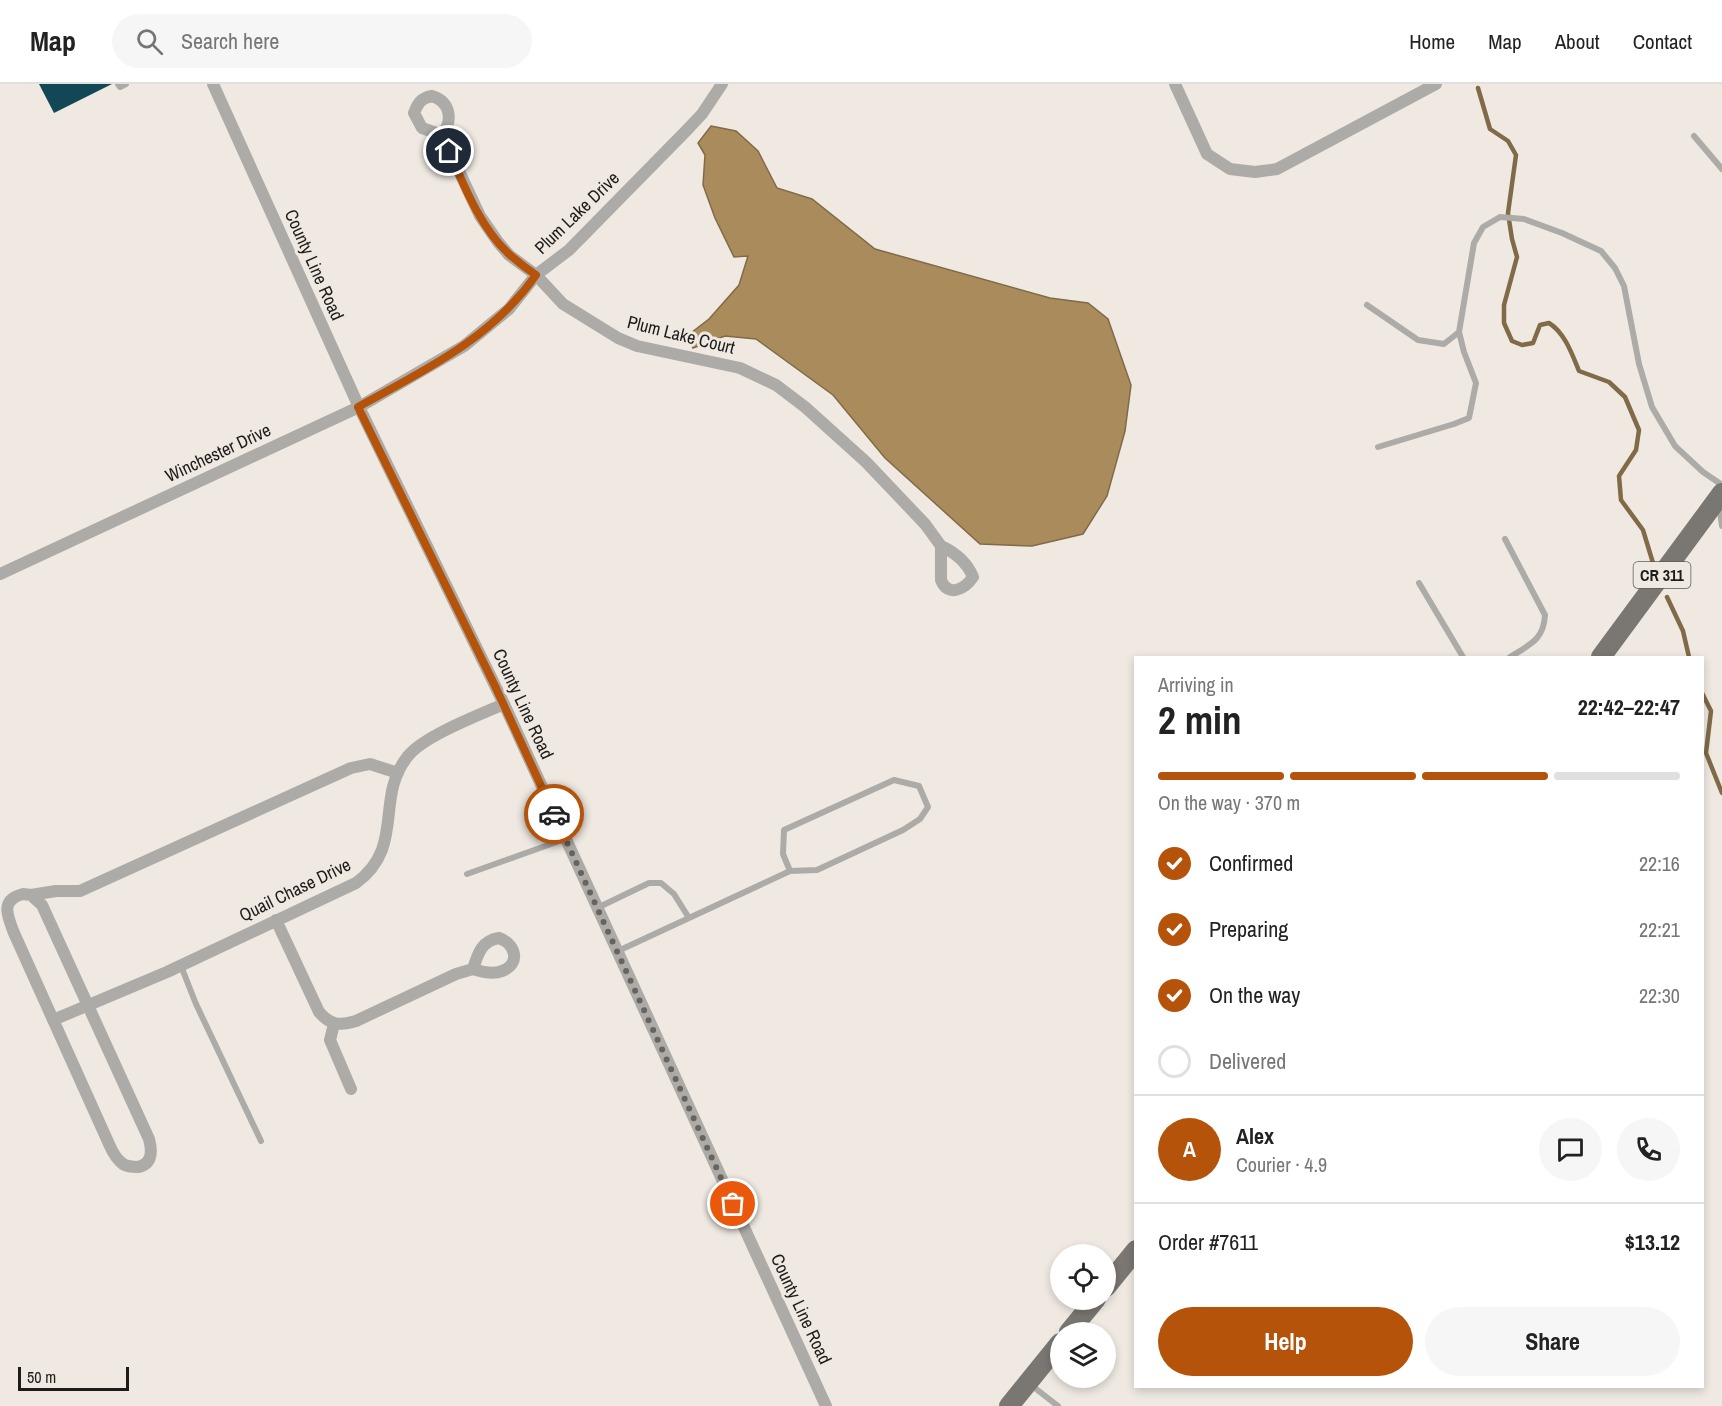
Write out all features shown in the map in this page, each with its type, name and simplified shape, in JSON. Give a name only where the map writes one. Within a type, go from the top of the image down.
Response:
[{"type":"main road","name":"CR 311","points":[[1602,656],[1721,495]]},
{"type":"main road","points":[[1116,1275],[1134,1252]]},
{"type":"main road","points":[[1077,1322],[1087,1310]]},
{"type":"main road","points":[[1009,1406],[1050,1355]]},
{"type":"street","name":"County Line Road","points":[[213,84],[358,407],[504,705],[826,1406]]},
{"type":"street","name":"Plum Lake Drive","points":[[447,357],[509,309],[536,275],[569,250],[702,114],[722,84]]},
{"type":"street","points":[[1175,84],[1207,154],[1230,169],[1255,172],[1277,169],[1436,84]]},
{"type":"street","name":"Plum Lake Court","points":[[442,135],[480,216],[498,242],[509,255],[536,275],[563,304],[618,338],[637,346],[740,369],[776,385],[805,407],[866,462],[925,524],[941,546]]},
{"type":"street","name":"Winchester Drive","points":[[0,574],[358,407],[447,357]]},
{"type":"street","name":"Quail Chase Drive","points":[[53,1020],[180,965],[348,886],[368,874],[383,851],[387,837],[392,793],[398,773],[408,756],[426,741],[504,705]]},
{"type":"street","points":[[31,895],[42,905],[149,1139],[152,1149],[150,1159],[142,1166],[124,1165],[116,1156],[3,907],[16,896],[23,894],[80,891],[351,768],[370,764],[398,773]]},
{"type":"street","points":[[276,920],[319,1012],[326,1020],[334,1024],[344,1025],[356,1021],[456,974],[473,969]]},
{"type":"street","points":[[334,1024],[330,1040],[351,1089]]},
{"type":"lane","points":[[118,84],[120,87],[126,84]]},
{"type":"lane","points":[[1694,136],[1722,169]]},
{"type":"lane","points":[[1378,447],[1469,418],[1476,383],[1459,332],[1474,243],[1483,227],[1500,217],[1524,219],[1601,251],[1615,268],[1624,286],[1639,364],[1652,407],[1675,446],[1703,472],[1721,495],[1722,526]]},
{"type":"lane","points":[[1367,305],[1418,340],[1444,344],[1459,332]]},
{"type":"lane","points":[[1505,539],[1545,615],[1544,628],[1535,641],[1512,656]]},
{"type":"lane","points":[[1419,583],[1462,656]]},
{"type":"lane","points":[[617,952],[790,871],[817,870],[903,830],[920,819],[928,807],[919,786],[894,780],[784,830],[783,854],[790,871]]},
{"type":"lane","points":[[466,874],[565,839]]},
{"type":"lane","points":[[597,908],[649,883],[661,883],[674,894],[688,918]]},
{"type":"lane","points":[[180,965],[261,1141]]},
{"type":"lane","points":[[1028,1383],[1058,1406]]},
{"type":"shaded area","points":[[711,126],[736,131],[758,151],[777,188],[812,199],[875,249],[1050,298],[1088,303],[1108,319],[1131,385],[1125,431],[1107,496],[1083,534],[1032,546],[980,544],[885,458],[833,395],[756,339],[725,336],[693,348],[687,336],[709,319],[739,285],[748,256],[734,257],[715,218],[703,185],[705,155],[698,143]]},
{"type":"building","points":[[39,84],[112,84],[54,113]]},
{"type":"waterway","points":[[1478,88],[1490,129],[1508,141],[1516,155],[1508,213],[1517,257],[1504,305],[1504,323],[1512,341],[1522,345],[1533,343],[1540,325],[1549,323],[1564,338],[1579,371],[1609,382],[1625,397],[1639,430],[1636,450],[1619,476],[1621,500],[1643,530],[1653,563]]},
{"type":"waterway","points":[[1667,597],[1683,631],[1689,656]]},
{"type":"waterway","points":[[1704,697],[1711,711],[1706,753],[1722,793]]},
{"type":"way so far","points":[[554,814],[733,1204]]},
{"type":"route","points":[[449,151],[480,216],[498,242],[509,255],[536,275],[509,309],[464,346],[358,407],[495,686],[554,814]]}]
